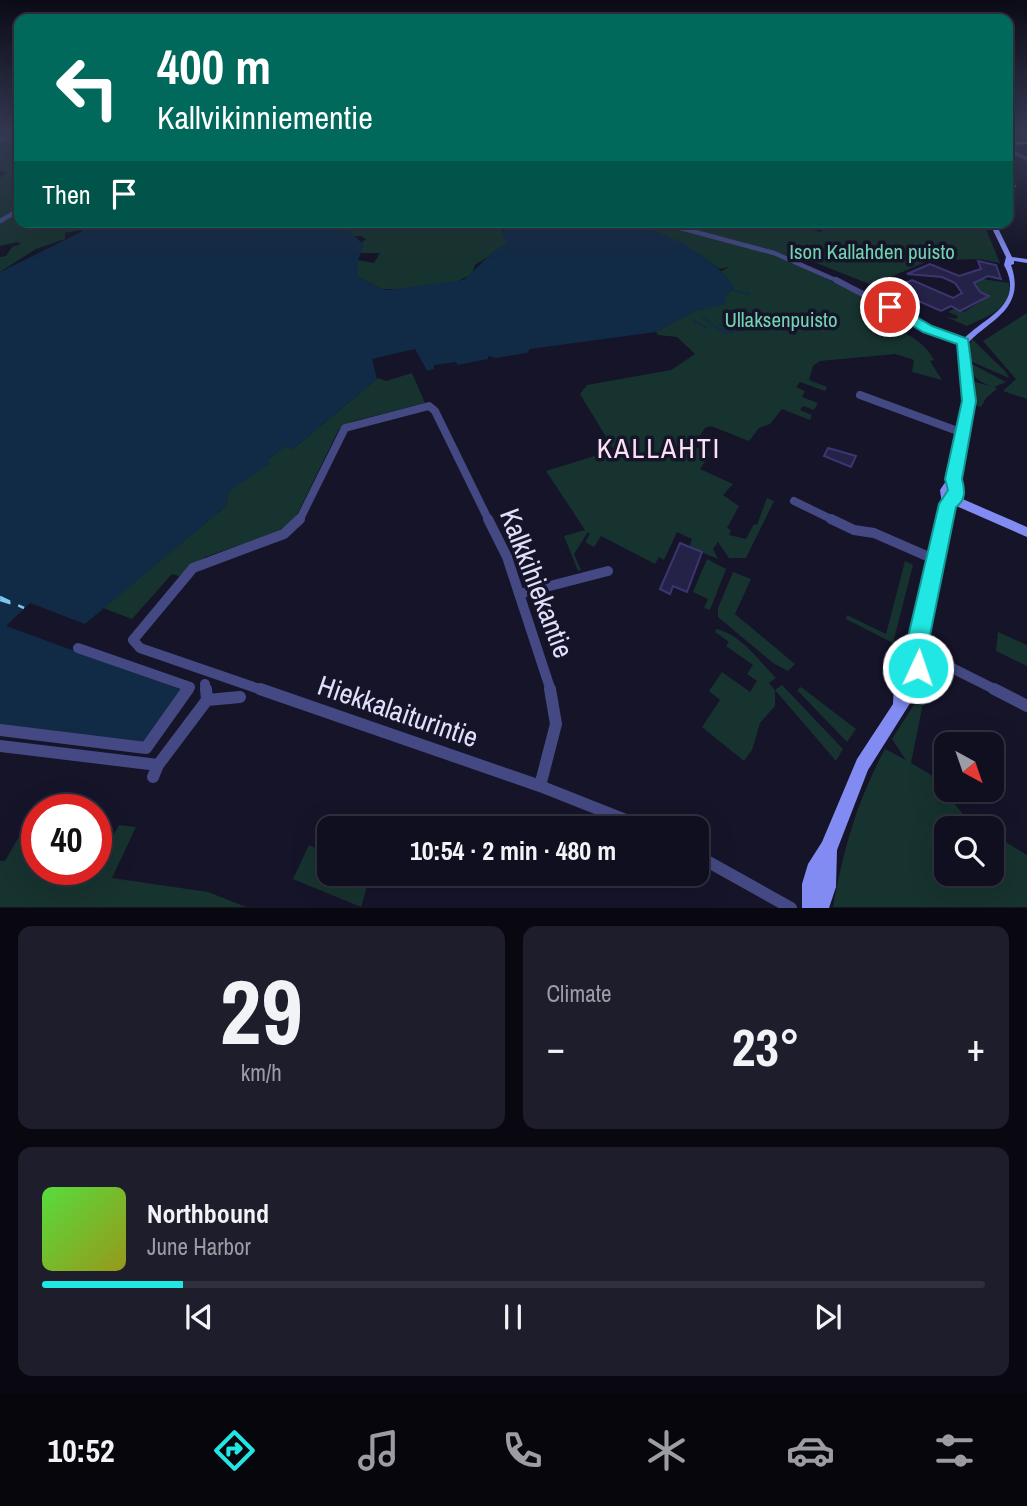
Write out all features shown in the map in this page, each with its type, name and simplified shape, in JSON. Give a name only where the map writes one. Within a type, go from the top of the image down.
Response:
[{"type":"street","points":[[680,228],[774,253],[845,284],[937,333],[963,342]]},
{"type":"street","points":[[963,342],[1017,305],[1021,291],[995,228]]},
{"type":"street","points":[[1010,262],[1027,262]]},
{"type":"street","points":[[812,908],[811,887],[815,867],[828,849],[852,785],[900,703],[911,692],[917,674],[916,650],[951,502],[946,490],[953,479],[969,401],[963,342]]},
{"type":"street","points":[[860,396],[963,433]]},
{"type":"street","name":"Kalkkihiekantie","points":[[133,642],[139,631],[194,568],[284,534],[297,526],[345,428],[429,406],[435,411],[507,557],[556,712],[540,787]]},
{"type":"street","points":[[794,501],[854,530],[874,533],[936,560]]},
{"type":"street","points":[[951,502],[1027,532]]},
{"type":"street","points":[[519,594],[608,571]]},
{"type":"street","name":"Hiekkalaiturintie","points":[[133,642],[140,648],[540,787],[615,816]]},
{"type":"street","points":[[0,730],[146,748],[190,687],[78,648]]},
{"type":"street","points":[[916,650],[1027,706]]},
{"type":"street","points":[[0,746],[153,768],[207,700],[205,684]]},
{"type":"street","points":[[207,700],[240,697]]},
{"type":"street","points":[[819,908],[827,887],[828,849]]},
{"type":"street","points":[[709,862],[791,908]]},
{"type":"green space","points":[[14,175],[14,228],[82,228],[65,233],[65,239],[36,249],[0,272],[0,257],[6,256],[12,247],[21,244],[17,242],[0,246],[0,178]]},
{"type":"green space","points":[[504,228],[509,243],[475,265],[472,274],[454,283],[412,289],[381,289],[358,277],[358,260],[374,263],[380,253],[361,253],[362,242],[366,239],[352,236],[348,230]]},
{"type":"green space","name":"Ullaksenpuisto","points":[[642,228],[805,228],[821,232],[824,228],[985,228],[1000,263],[978,259],[928,261],[872,285],[796,255],[781,256],[903,317],[898,322],[899,330],[924,346],[934,360],[930,361],[942,380],[912,372],[914,360],[895,354],[820,361],[813,366],[809,380],[827,387],[825,391],[800,382],[796,387],[805,391],[802,397],[818,403],[814,410],[803,406],[800,410],[812,415],[810,420],[782,409],[770,424],[759,428],[749,441],[711,426],[705,428],[693,446],[710,454],[700,469],[733,484],[723,495],[739,506],[727,528],[731,530],[729,535],[746,539],[754,524],[757,525],[767,498],[774,501],[746,558],[729,558],[718,542],[713,549],[718,559],[689,547],[692,539],[677,532],[664,560],[659,557],[655,564],[601,536],[594,547],[585,542],[590,534],[588,532],[574,554],[581,570],[578,571],[564,536],[585,530],[546,471],[614,450],[580,394],[587,385],[671,370],[695,354],[677,337],[658,335],[656,332],[733,289],[720,272],[729,267],[720,269],[683,244]]},
{"type":"green space","points":[[982,279],[1009,283],[1010,292],[1003,305],[967,326],[944,316],[956,319],[958,316],[948,312],[955,308],[964,312],[989,296],[980,292],[974,283]]},
{"type":"green space","points":[[1027,313],[1027,399],[1003,391],[1016,379],[983,341]]},
{"type":"green space","points":[[972,339],[1009,378],[970,361],[968,348]]},
{"type":"green space","points":[[970,363],[1006,382],[994,387],[997,389],[986,398],[981,407],[974,405],[975,382],[993,387],[977,379],[972,373]]},
{"type":"green space","points":[[412,373],[425,403],[354,421],[339,429],[293,523],[284,530],[205,557],[179,576],[172,574],[132,619],[103,608],[226,506],[228,492],[286,445],[293,449],[378,378],[386,381]]},
{"type":"green space","points":[[707,559],[726,569],[710,610],[704,608],[708,599],[693,592]]},
{"type":"green space","points":[[905,561],[913,565],[893,643],[846,619],[847,615],[886,634]]},
{"type":"green space","points":[[733,572],[751,579],[735,614],[795,664],[788,671],[773,663],[718,617],[718,608]]},
{"type":"green space","points":[[716,629],[734,636],[776,678],[769,683],[775,690],[775,706],[760,723],[752,750],[744,761],[702,727],[720,700],[709,691],[722,672],[750,692],[757,681],[747,674],[753,665],[726,646],[729,642],[715,632]]},
{"type":"green space","points":[[998,632],[1027,645],[1027,666],[996,651]]},
{"type":"green space","points":[[921,680],[927,684],[911,763],[934,779],[934,802],[953,802],[965,816],[934,816],[934,886],[1004,886],[1004,841],[1027,855],[1027,907],[833,907],[852,826],[866,788],[885,749],[906,760],[892,739],[915,703]]},
{"type":"green space","points":[[782,685],[843,749],[836,761],[775,690]]},
{"type":"green space","points":[[801,687],[856,729],[847,742],[797,690]]},
{"type":"green space","points":[[119,825],[136,827],[112,878],[112,838]]},
{"type":"green space","points":[[20,835],[21,885],[112,885],[112,878],[208,892],[246,907],[0,907],[0,861],[5,861]]},
{"type":"green space","points":[[309,845],[315,848],[317,845],[317,886],[367,886],[361,907],[293,879]]},
{"type":"water","points":[[84,228],[352,228],[348,230],[364,245],[358,260],[358,277],[388,290],[463,280],[495,250],[508,243],[501,235],[505,228],[646,228],[673,238],[700,254],[734,286],[725,298],[726,304],[693,312],[656,332],[530,349],[527,353],[495,358],[488,356],[488,359],[458,365],[456,362],[434,365],[434,369],[427,371],[415,349],[372,359],[377,379],[293,449],[285,446],[267,461],[271,463],[229,491],[226,506],[85,624],[30,603],[6,626],[182,690],[142,745],[0,727],[0,272],[81,232]]},
{"type":"building","points":[[978,261],[996,265],[1001,279],[988,276],[974,283],[980,292],[989,296],[960,311],[951,306],[941,311],[907,296],[910,294],[896,287],[912,280],[953,298],[962,293],[955,283],[942,277],[907,274],[930,264],[959,276],[981,269]]},
{"type":"building","points":[[828,448],[856,456],[851,467],[824,456]]},
{"type":"building","points":[[680,543],[702,552],[687,592],[673,586],[670,594],[660,589]]},
{"type":"waterway","points":[[732,290],[749,294]]},
{"type":"waterway","points":[[703,318],[714,325]]},
{"type":"waterway","points":[[694,321],[707,328]]},
{"type":"waterway","points":[[719,325],[729,327]]},
{"type":"waterway","points":[[721,330],[750,325]]},
{"type":"waterway","points":[[716,327],[725,333],[743,330]]},
{"type":"ferry route","points":[[0,597],[24,608]]},
{"type":"ferry route","points":[[0,600],[13,604]]},
{"type":"district","name":"KALLAHTI","points":[[659,448]]},
{"type":"route","points":[[890,307],[928,329],[963,342],[969,401],[953,479],[957,487],[954,500],[948,504],[916,650],[918,668]]},
{"type":"park label","name":"Ison Kallahden puisto","points":[[872,252]]}]
